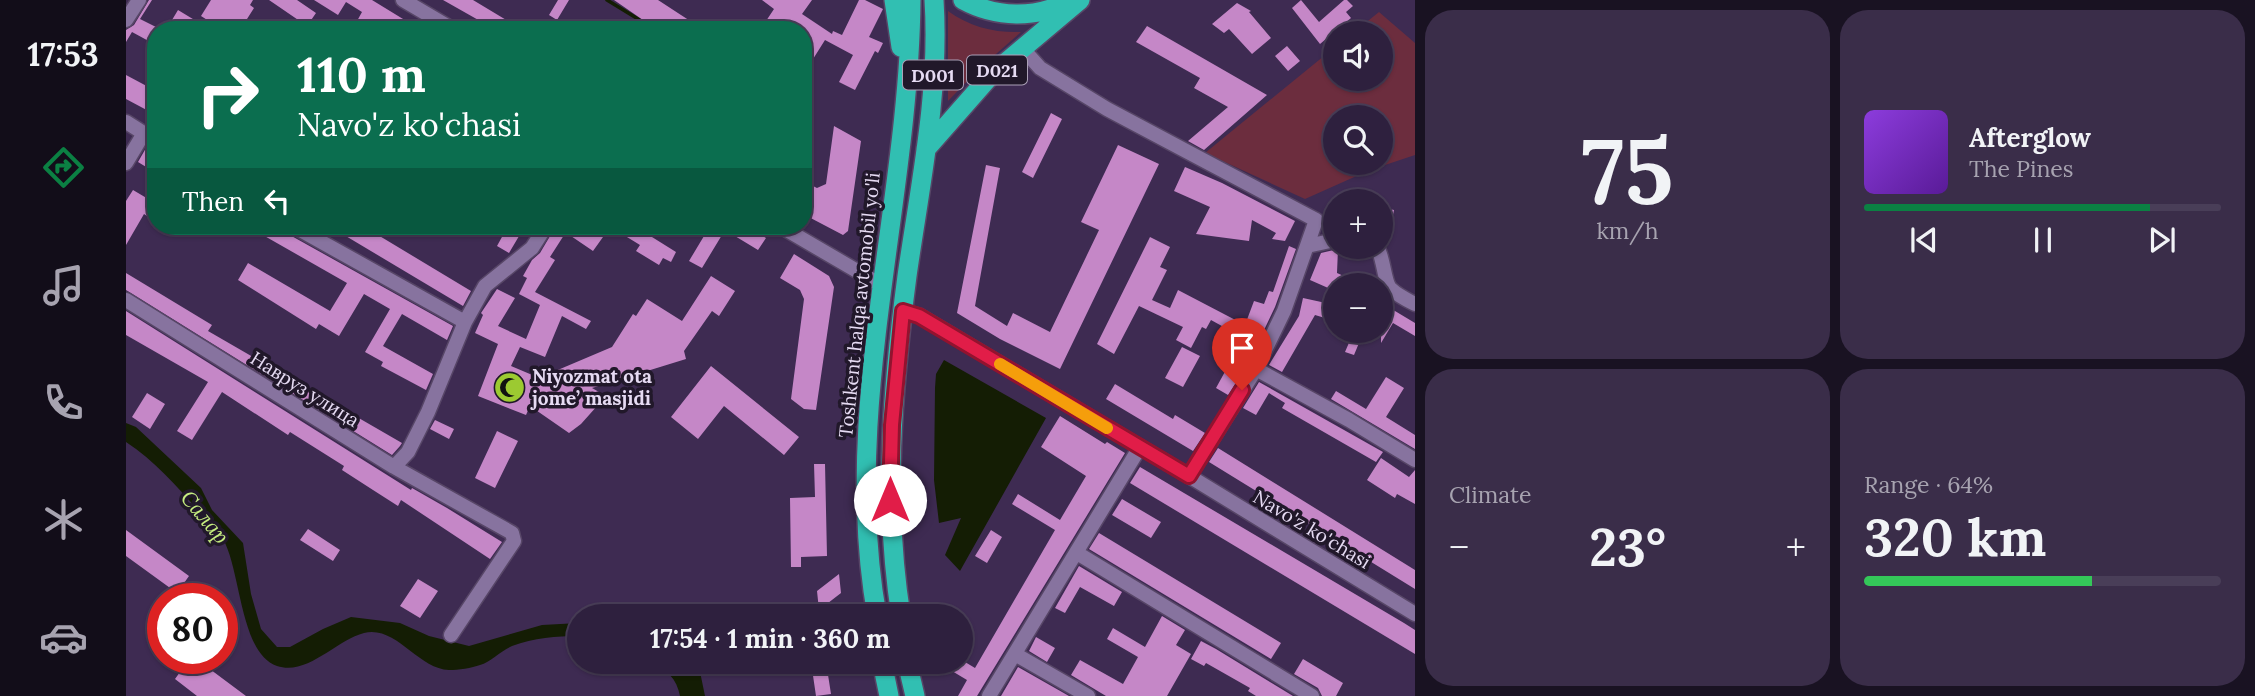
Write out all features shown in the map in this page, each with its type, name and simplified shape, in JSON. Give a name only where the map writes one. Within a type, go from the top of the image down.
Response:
[{"type":"highway","points":[[894,0],[900,41],[904,122]]},
{"type":"highway","name":"Toshkent halqa avtomobil yo'li","points":[[875,604],[868,553],[865,470],[867,420],[881,285],[904,122],[911,0]]},
{"type":"highway","name":"D001","points":[[900,604],[893,552],[890,473],[892,425],[903,311],[934,62],[934,0]]},
{"type":"highway","points":[[963,0],[991,11],[1017,14],[1041,12],[1072,0]]},
{"type":"highway","name":"D021","points":[[925,150],[991,75],[1080,0]]},
{"type":"highway","points":[[884,674],[889,696]]},
{"type":"highway","points":[[910,674],[915,696]]},
{"type":"street","points":[[126,20],[139,0]]},
{"type":"street","points":[[403,0],[439,21]]},
{"type":"street","points":[[1023,49],[1040,68],[1107,109],[1316,220],[1284,311],[1256,369],[1189,476]]},
{"type":"street","points":[[126,122],[147,135]]},
{"type":"street","points":[[126,163],[147,140]]},
{"type":"street","points":[[309,235],[465,322]]},
{"type":"street","points":[[394,467],[408,452],[428,412],[465,322],[485,286],[532,248],[540,235]]},
{"type":"street","points":[[795,235],[881,285]]},
{"type":"street","points":[[1307,246],[1323,243]]},
{"type":"street","points":[[1383,259],[1386,283],[1390,289],[1415,304]]},
{"type":"street","name":"Навруз улица","points":[[126,300],[394,467],[512,533],[514,541],[451,635]]},
{"type":"street","name":"Navo'z ko'chasi","points":[[903,311],[919,316],[1415,614]]},
{"type":"street","points":[[1256,369],[1415,460]]},
{"type":"street","points":[[989,696],[1140,447]]},
{"type":"street","points":[[1076,553],[1312,696]]},
{"type":"street","points":[[1015,654],[1088,696]]},
{"type":"shaded area","points":[[948,11],[983,28],[1021,32],[948,101]]},
{"type":"shaded area","points":[[1379,12],[1389,21],[1368,21]]},
{"type":"shaded area","points":[[1393,24],[1415,43],[1415,155],[1393,162],[1393,105],[1323,105],[1323,175],[1359,175],[1305,199],[1205,153],[1323,57],[1323,91],[1393,91]]},
{"type":"water","points":[[944,360],[1046,418],[960,571],[945,555],[961,518],[939,523],[934,480],[936,374]]},
{"type":"water","name":"Салар","points":[[126,423],[136,427],[201,488],[212,510],[243,543],[251,594],[261,629],[277,647],[290,647],[351,617],[400,623],[429,636],[469,646],[542,625],[567,624],[567,636],[529,641],[512,646],[480,665],[449,670],[427,663],[386,635],[364,633],[311,662],[288,668],[277,666],[265,658],[248,629],[238,583],[221,535],[165,474],[126,442]]},
{"type":"water","points":[[700,674],[705,696],[680,696],[670,675]]},
{"type":"building","points":[[149,0],[152,0],[140,19],[147,22],[147,40],[132,32],[126,42],[126,30],[134,25]]},
{"type":"building","points":[[211,0],[253,0],[250,5],[254,8],[246,21],[209,21],[201,16]]},
{"type":"building","points":[[269,0],[297,0],[316,13],[310,21],[300,21]]},
{"type":"building","points":[[314,0],[372,0],[406,21],[357,21],[362,12],[346,2],[338,15]]},
{"type":"building","points":[[443,0],[473,0],[508,21],[480,21]]},
{"type":"building","points":[[558,0],[569,0],[557,20],[549,15]]},
{"type":"building","points":[[614,0],[658,0],[690,21],[663,19],[644,21]]},
{"type":"building","points":[[762,0],[812,0],[802,14],[832,34],[833,31],[842,35],[859,0],[865,0],[883,9],[869,37],[883,43],[878,53],[875,51],[855,90],[839,82],[853,55],[825,40],[812,61],[812,21],[766,21],[774,9]]},
{"type":"building","points":[[1301,0],[1319,22],[1344,0],[1353,6],[1346,12],[1351,18],[1347,21],[1323,21],[1323,41],[1320,44],[1292,8]]},
{"type":"building","points":[[1237,3],[1251,11],[1249,12],[1271,38],[1252,54],[1229,29],[1224,33],[1212,24]]},
{"type":"building","points":[[178,10],[196,21],[171,21]]},
{"type":"building","points":[[1147,26],[1267,95],[1204,150],[1188,141],[1228,107],[1194,88],[1200,78],[1136,42]]},
{"type":"building","points":[[1287,46],[1300,61],[1288,71],[1275,56]]},
{"type":"building","points":[[126,75],[147,86],[147,110],[126,99]]},
{"type":"building","points":[[1051,113],[1062,119],[1033,178],[1022,172]]},
{"type":"building","points":[[834,126],[861,141],[848,231],[843,235],[812,219],[812,186],[817,188],[826,184]]},
{"type":"building","points":[[1118,145],[1159,164],[1060,369],[1000,339],[957,313],[986,165],[1000,168],[975,306],[1007,326],[1013,313],[1050,332],[1099,230],[1081,222]]},
{"type":"building","points":[[146,148],[147,148],[147,168],[138,162]]},
{"type":"building","points":[[1185,167],[1295,221],[1285,241],[1272,239],[1276,233],[1252,220],[1249,241],[1196,234],[1210,207],[1174,191]]},
{"type":"building","points":[[133,190],[147,198],[147,216],[144,214],[126,245],[126,201]]},
{"type":"building","points":[[263,235],[290,235],[453,326],[447,340],[402,314],[383,346],[433,374],[426,390],[381,366],[383,362],[365,352],[390,309],[364,294],[339,336],[319,324],[316,329],[238,280],[248,263],[330,311],[347,283]]},
{"type":"building","points":[[344,235],[378,235],[471,291],[463,306]]},
{"type":"building","points":[[503,235],[520,235],[509,253],[497,246]]},
{"type":"building","points":[[551,235],[564,235],[550,257],[555,260],[535,292],[591,321],[586,329],[562,316],[545,357],[520,347],[511,366],[537,377],[536,379],[549,381],[553,372],[612,347],[633,314],[636,316],[647,299],[682,321],[711,276],[735,291],[719,316],[712,311],[684,351],[686,359],[592,388],[606,396],[581,424],[569,433],[530,406],[526,415],[478,396],[498,344],[475,333],[483,315],[481,313],[497,289],[515,298],[498,326],[526,339],[540,305],[519,294],[527,278],[523,276],[532,260],[540,253]]},
{"type":"building","points":[[569,235],[603,237],[593,251]]},
{"type":"building","points":[[624,235],[649,235],[676,252],[671,262],[663,258],[659,265],[636,251],[640,245]]},
{"type":"building","points":[[705,235],[722,235],[702,268],[689,261]]},
{"type":"building","points":[[733,235],[761,235],[766,238],[758,250]]},
{"type":"building","points":[[1150,237],[1170,247],[1160,267],[1167,270],[1152,300],[1170,308],[1178,290],[1245,325],[1254,301],[1264,304],[1269,291],[1273,292],[1289,246],[1296,249],[1275,307],[1248,364],[1228,395],[1216,388],[1227,368],[1233,371],[1249,341],[1211,320],[1206,329],[1202,327],[1191,348],[1176,340],[1183,327],[1139,306],[1114,354],[1097,344]]},
{"type":"building","points":[[1321,253],[1323,259],[1338,259],[1337,273],[1323,273],[1323,286],[1310,280]]},
{"type":"building","points":[[794,254],[829,276],[834,287],[816,410],[804,409],[791,399],[804,299],[800,290],[780,278]]},
{"type":"building","points":[[126,273],[212,325],[208,331],[402,443],[392,455],[126,290]]},
{"type":"building","points":[[1303,298],[1323,302],[1323,317],[1315,315],[1282,372],[1269,365],[1299,316]]},
{"type":"building","points":[[1393,310],[1415,323],[1415,336],[1393,323]]},
{"type":"building","points":[[126,311],[411,490],[412,488],[502,542],[490,559],[401,500],[398,506],[342,470],[344,466],[290,432],[288,435],[222,392],[192,440],[177,431],[208,382],[126,335]]},
{"type":"building","points":[[1349,343],[1359,343],[1354,355],[1345,352]]},
{"type":"building","points":[[1182,347],[1200,356],[1183,387],[1165,378]]},
{"type":"building","points":[[711,366],[799,437],[784,455],[724,406],[698,439],[671,417]]},
{"type":"building","points":[[1386,377],[1404,388],[1386,417],[1415,435],[1415,449],[1331,399],[1336,391],[1366,409]]},
{"type":"building","points":[[1259,382],[1383,452],[1376,462],[1282,408],[1285,403],[1269,393],[1256,415],[1243,408]]},
{"type":"building","points":[[1115,384],[1173,419],[1175,415],[1205,433],[1193,451],[1106,399]]},
{"type":"building","points":[[147,393],[165,404],[150,429],[132,417]]},
{"type":"building","points":[[1060,416],[1125,453],[977,696],[958,696],[967,680],[957,674],[973,674],[973,667],[975,668],[1055,530],[1012,504],[1018,494],[1060,520],[1086,476],[1041,447]]},
{"type":"building","points":[[435,420],[454,429],[449,439],[430,429]]},
{"type":"building","points":[[497,431],[518,441],[495,488],[475,478]]},
{"type":"building","points":[[1218,448],[1415,570],[1415,589],[1209,462]]},
{"type":"building","points":[[1381,458],[1409,477],[1415,470],[1415,504],[1397,494],[1395,498],[1367,480]]},
{"type":"building","points":[[814,464],[825,464],[827,556],[801,557],[801,567],[791,567],[790,498],[815,497]]},
{"type":"building","points":[[1140,467],[1415,630],[1415,654],[1130,483]]},
{"type":"building","points":[[1122,499],[1161,522],[1151,538],[1112,515]]},
{"type":"building","points":[[308,529],[340,550],[333,561],[300,540]]},
{"type":"building","points":[[126,530],[189,576],[184,583],[163,583],[126,556]]},
{"type":"building","points":[[991,530],[1002,537],[987,563],[975,556]]},
{"type":"building","points":[[1099,533],[1281,643],[1271,659],[1089,549]]},
{"type":"building","points":[[1079,566],[1122,592],[1114,606],[1080,587],[1065,613],[1055,608]]},
{"type":"building","points":[[839,574],[841,593],[827,604],[818,604],[817,591]]},
{"type":"building","points":[[418,579],[438,591],[420,618],[400,606]]},
{"type":"building","points":[[1162,616],[1185,630],[1176,645],[1191,654],[1167,696],[1106,696],[1071,675],[1080,660],[1123,684],[1138,657],[1107,639],[1113,628],[1145,647]]},
{"type":"building","points":[[1036,637],[1055,648],[1047,662],[1029,651]]},
{"type":"building","points":[[1201,641],[1293,696],[1256,696],[1248,691],[1250,688],[1206,663],[1204,666],[1191,659]]},
{"type":"building","points":[[1303,659],[1343,683],[1336,696],[1322,696],[1318,688],[1294,674]]},
{"type":"building","points":[[1018,667],[1069,696],[1001,696]]},
{"type":"building","points":[[179,674],[216,674],[246,696],[197,696],[175,679]]},
{"type":"building","points":[[813,674],[828,674],[831,694],[816,696]]},
{"type":"waterway","points":[[607,0],[641,21]]},
{"type":"slow traffic","points":[[1000,364],[1107,428]]},
{"type":"place","name":"Niyozmat ota jome’ masjidi","points":[[509,387]]},
{"type":"route","points":[[890,500],[892,425],[903,311],[919,316],[1189,476],[1242,390]]}]
